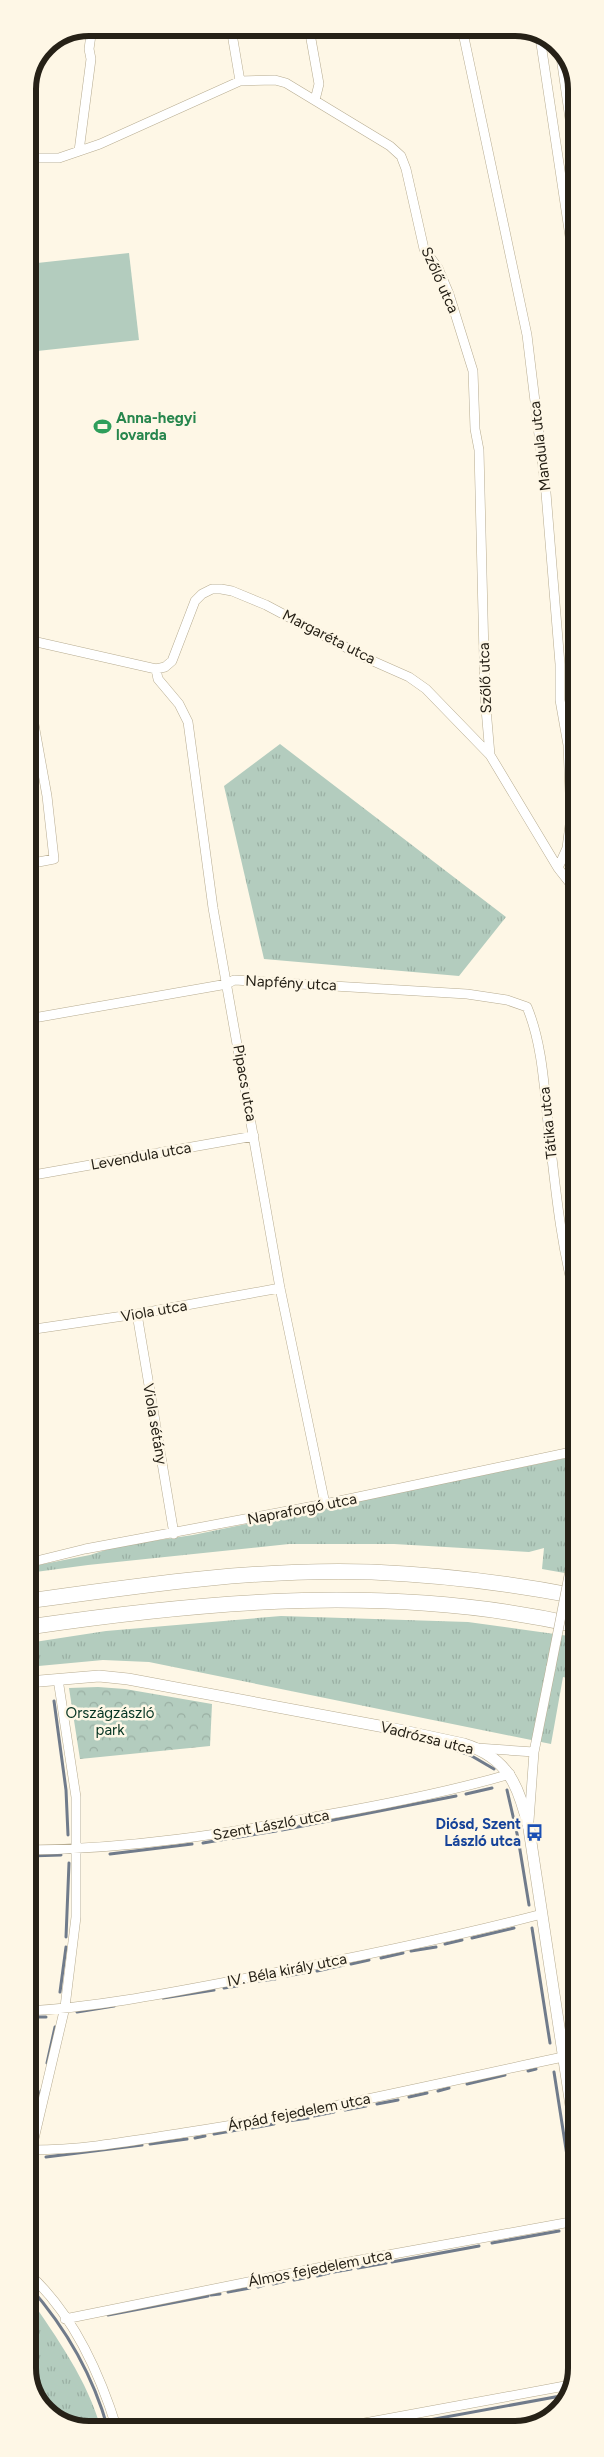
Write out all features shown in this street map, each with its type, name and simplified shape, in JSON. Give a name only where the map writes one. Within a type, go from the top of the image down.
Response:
[{"type":"highway","points":[[36,1600],[206,1579],[330,1572],[371,1572],[454,1579],[568,1595]]},
{"type":"highway","points":[[36,1626],[244,1601],[332,1599],[464,1606],[568,1623]]},
{"type":"street","points":[[79,150],[91,59],[89,49],[91,36]]},
{"type":"street","points":[[232,36],[240,81]]},
{"type":"street","points":[[310,36],[319,84],[315,100]]},
{"type":"street","name":"Mandula utca","points":[[464,36],[527,335],[546,494],[560,664],[560,700],[568,746]]},
{"type":"street","points":[[541,43],[568,218]]},
{"type":"street","points":[[564,69],[568,98]]},
{"type":"street","name":"Szőlő utca","points":[[36,158],[59,158],[100,144],[240,81],[275,80],[286,83],[315,100],[390,146],[401,156],[408,176],[424,249],[438,268],[450,294],[473,371],[475,429],[479,450],[485,697],[490,756]]},
{"type":"street","name":"Margaréta utca","points":[[156,669],[165,667],[172,661],[195,601],[202,594],[212,589],[232,591],[266,605],[366,658],[409,677],[426,689],[490,756],[558,868],[568,881]]},
{"type":"street","points":[[36,642],[156,669]]},
{"type":"street","name":"Pipacs utca","points":[[156,669],[158,679],[178,704],[188,722],[198,784],[213,908],[280,1288],[325,1504]]},
{"type":"street","points":[[36,735],[47,796],[54,859],[36,862]]},
{"type":"street","name":"Mandula utca","points":[[558,868],[567,848],[568,840]]},
{"type":"street","name":"Napfény utca","points":[[36,1017],[227,984],[234,980],[261,980],[467,994],[507,1000],[527,1007]]},
{"type":"street","name":"Tátika utca","points":[[527,1007],[534,1030],[543,1078],[560,1233],[568,1266]]},
{"type":"street","name":"Levendula utca","points":[[36,1175],[254,1136]]},
{"type":"street","name":"Viola utca","points":[[36,1329],[137,1314],[280,1288]]},
{"type":"street","name":"Viola sétány","points":[[137,1314],[174,1534]]},
{"type":"street","name":"Napraforgó utca","points":[[36,1561],[84,1549],[174,1534],[325,1504],[568,1453]]},
{"type":"street","points":[[528,1828],[534,1752],[568,1581]]},
{"type":"street","name":"Vadrózsa utca","points":[[36,1681],[99,1676],[128,1679],[390,1728],[476,1748],[492,1758],[510,1774],[522,1802],[528,1828],[568,2084]]},
{"type":"street","points":[[36,2133],[65,2007],[76,1917],[76,1797],[58,1679]]},
{"type":"street","points":[[517,1751],[538,1733]]},
{"type":"street","points":[[476,1748],[534,1752]]},
{"type":"street","name":"Szent László utca","points":[[36,1850],[77,1849],[166,1842],[256,1828],[458,1789],[510,1774]]},
{"type":"street","name":"IV. Béla király utca","points":[[36,2010],[177,1991],[307,1966],[542,1914]]},
{"type":"street","points":[[561,2035],[568,2033]]},
{"type":"street","name":"Árpád fejedelem utca","points":[[36,2150],[107,2145],[222,2127],[340,2105],[564,2057]]},
{"type":"street","name":"Álmos fejedelem utca","points":[[65,2318],[328,2266],[568,2222]]},
{"type":"street","points":[[36,2283],[65,2318],[86,2352],[104,2387],[115,2421]]},
{"type":"street","points":[[384,2421],[565,2385]]},
{"type":"green space","points":[[129,253],[139,340],[36,351],[36,263]]},
{"type":"green space","points":[[280,744],[506,917],[459,976],[264,959],[224,786]]},
{"type":"green space","points":[[568,1458],[568,1574],[542,1569],[544,1548],[529,1552],[394,1544],[289,1544],[36,1572],[36,1565],[90,1555],[118,1546],[193,1535]]},
{"type":"green space","points":[[281,1616],[468,1622],[568,1636],[568,1678],[563,1677],[551,1744],[149,1662],[103,1660],[36,1666],[36,1642],[106,1631]]},
{"type":"green space","name":"Országzászló park","points":[[98,1687],[125,1689],[212,1704],[210,1746],[80,1759],[69,1688]]},
{"type":"green space","points":[[36,2307],[71,2360],[98,2421],[86,2421],[69,2417],[54,2408],[43,2394],[37,2378],[36,2368]]},
{"type":"waterway","points":[[54,1701],[66,1790],[68,1835]]},
{"type":"waterway","points":[[458,1751],[470,1755],[494,1769]]},
{"type":"waterway","points":[[466,1794],[492,1788]]},
{"type":"waterway","points":[[507,1790],[518,1838],[529,1905]]},
{"type":"waterway","points":[[282,1830],[456,1796]]},
{"type":"waterway","points":[[233,1838],[276,1831]]},
{"type":"waterway","points":[[203,1843],[226,1839]]},
{"type":"waterway","points":[[110,1854],[192,1844]]},
{"type":"waterway","points":[[36,1856],[61,1855]]},
{"type":"waterway","points":[[66,1937],[69,1863]]},
{"type":"waterway","points":[[472,1938],[514,1928]]},
{"type":"waterway","points":[[532,1928],[550,2043]]},
{"type":"waterway","points":[[445,1944],[462,1940]]},
{"type":"waterway","points":[[60,1992],[66,1947]]},
{"type":"waterway","points":[[411,1951],[436,1947]]},
{"type":"waterway","points":[[381,1958],[403,1953]]},
{"type":"waterway","points":[[351,1964],[369,1960]]},
{"type":"waterway","points":[[317,1971],[344,1965]]},
{"type":"waterway","points":[[287,1976],[308,1972]]},
{"type":"waterway","points":[[259,1981],[275,1979]]},
{"type":"waterway","points":[[224,1988],[237,1986]]},
{"type":"waterway","points":[[163,1998],[214,1990]]},
{"type":"waterway","points":[[77,2012],[114,2006]]},
{"type":"waterway","points":[[36,2017],[46,2017]]},
{"type":"waterway","points":[[47,2063],[55,2027]]},
{"type":"waterway","points":[[528,2071],[536,2069]]},
{"type":"waterway","points":[[554,2072],[568,2162]]},
{"type":"waterway","points":[[467,2084],[505,2075]]},
{"type":"waterway","points":[[438,2091],[449,2088]]},
{"type":"waterway","points":[[36,2110],[41,2091]]},
{"type":"waterway","points":[[409,2097],[427,2093]]},
{"type":"waterway","points":[[377,2104],[398,2100]]},
{"type":"waterway","points":[[345,2110],[366,2106]]},
{"type":"waterway","points":[[314,2116],[334,2112]]},
{"type":"waterway","points":[[288,2121],[308,2118]]},
{"type":"waterway","points":[[252,2128],[274,2124]]},
{"type":"waterway","points":[[214,2134],[243,2129]]},
{"type":"waterway","points":[[195,2138],[205,2136]]},
{"type":"waterway","points":[[150,2144],[187,2139]]},
{"type":"waterway","points":[[46,2157],[142,2145]]},
{"type":"waterway","points":[[492,2243],[559,2231]]},
{"type":"waterway","points":[[392,2262],[479,2246]]},
{"type":"waterway","points":[[358,2268],[386,2263]]},
{"type":"waterway","points":[[334,2272],[351,2269]]},
{"type":"waterway","points":[[317,2276],[329,2273]]},
{"type":"waterway","points":[[294,2280],[304,2278]]},
{"type":"waterway","points":[[273,2284],[285,2281]]},
{"type":"waterway","points":[[258,2287],[264,2285]]},
{"type":"waterway","points":[[228,2292],[250,2288]]},
{"type":"waterway","points":[[211,2295],[220,2294]]},
{"type":"waterway","points":[[36,2295],[55,2318],[77,2353],[95,2390],[106,2421]]},
{"type":"waterway","points":[[108,2315],[208,2296]]},
{"type":"waterway","points":[[424,2421],[559,2396]]},
{"type":"place","name":"Anna-hegyi lovarda","points":[[102,427]]},
{"type":"place","name":"Diósd, Szent László utca","points":[[535,1833]]}]
